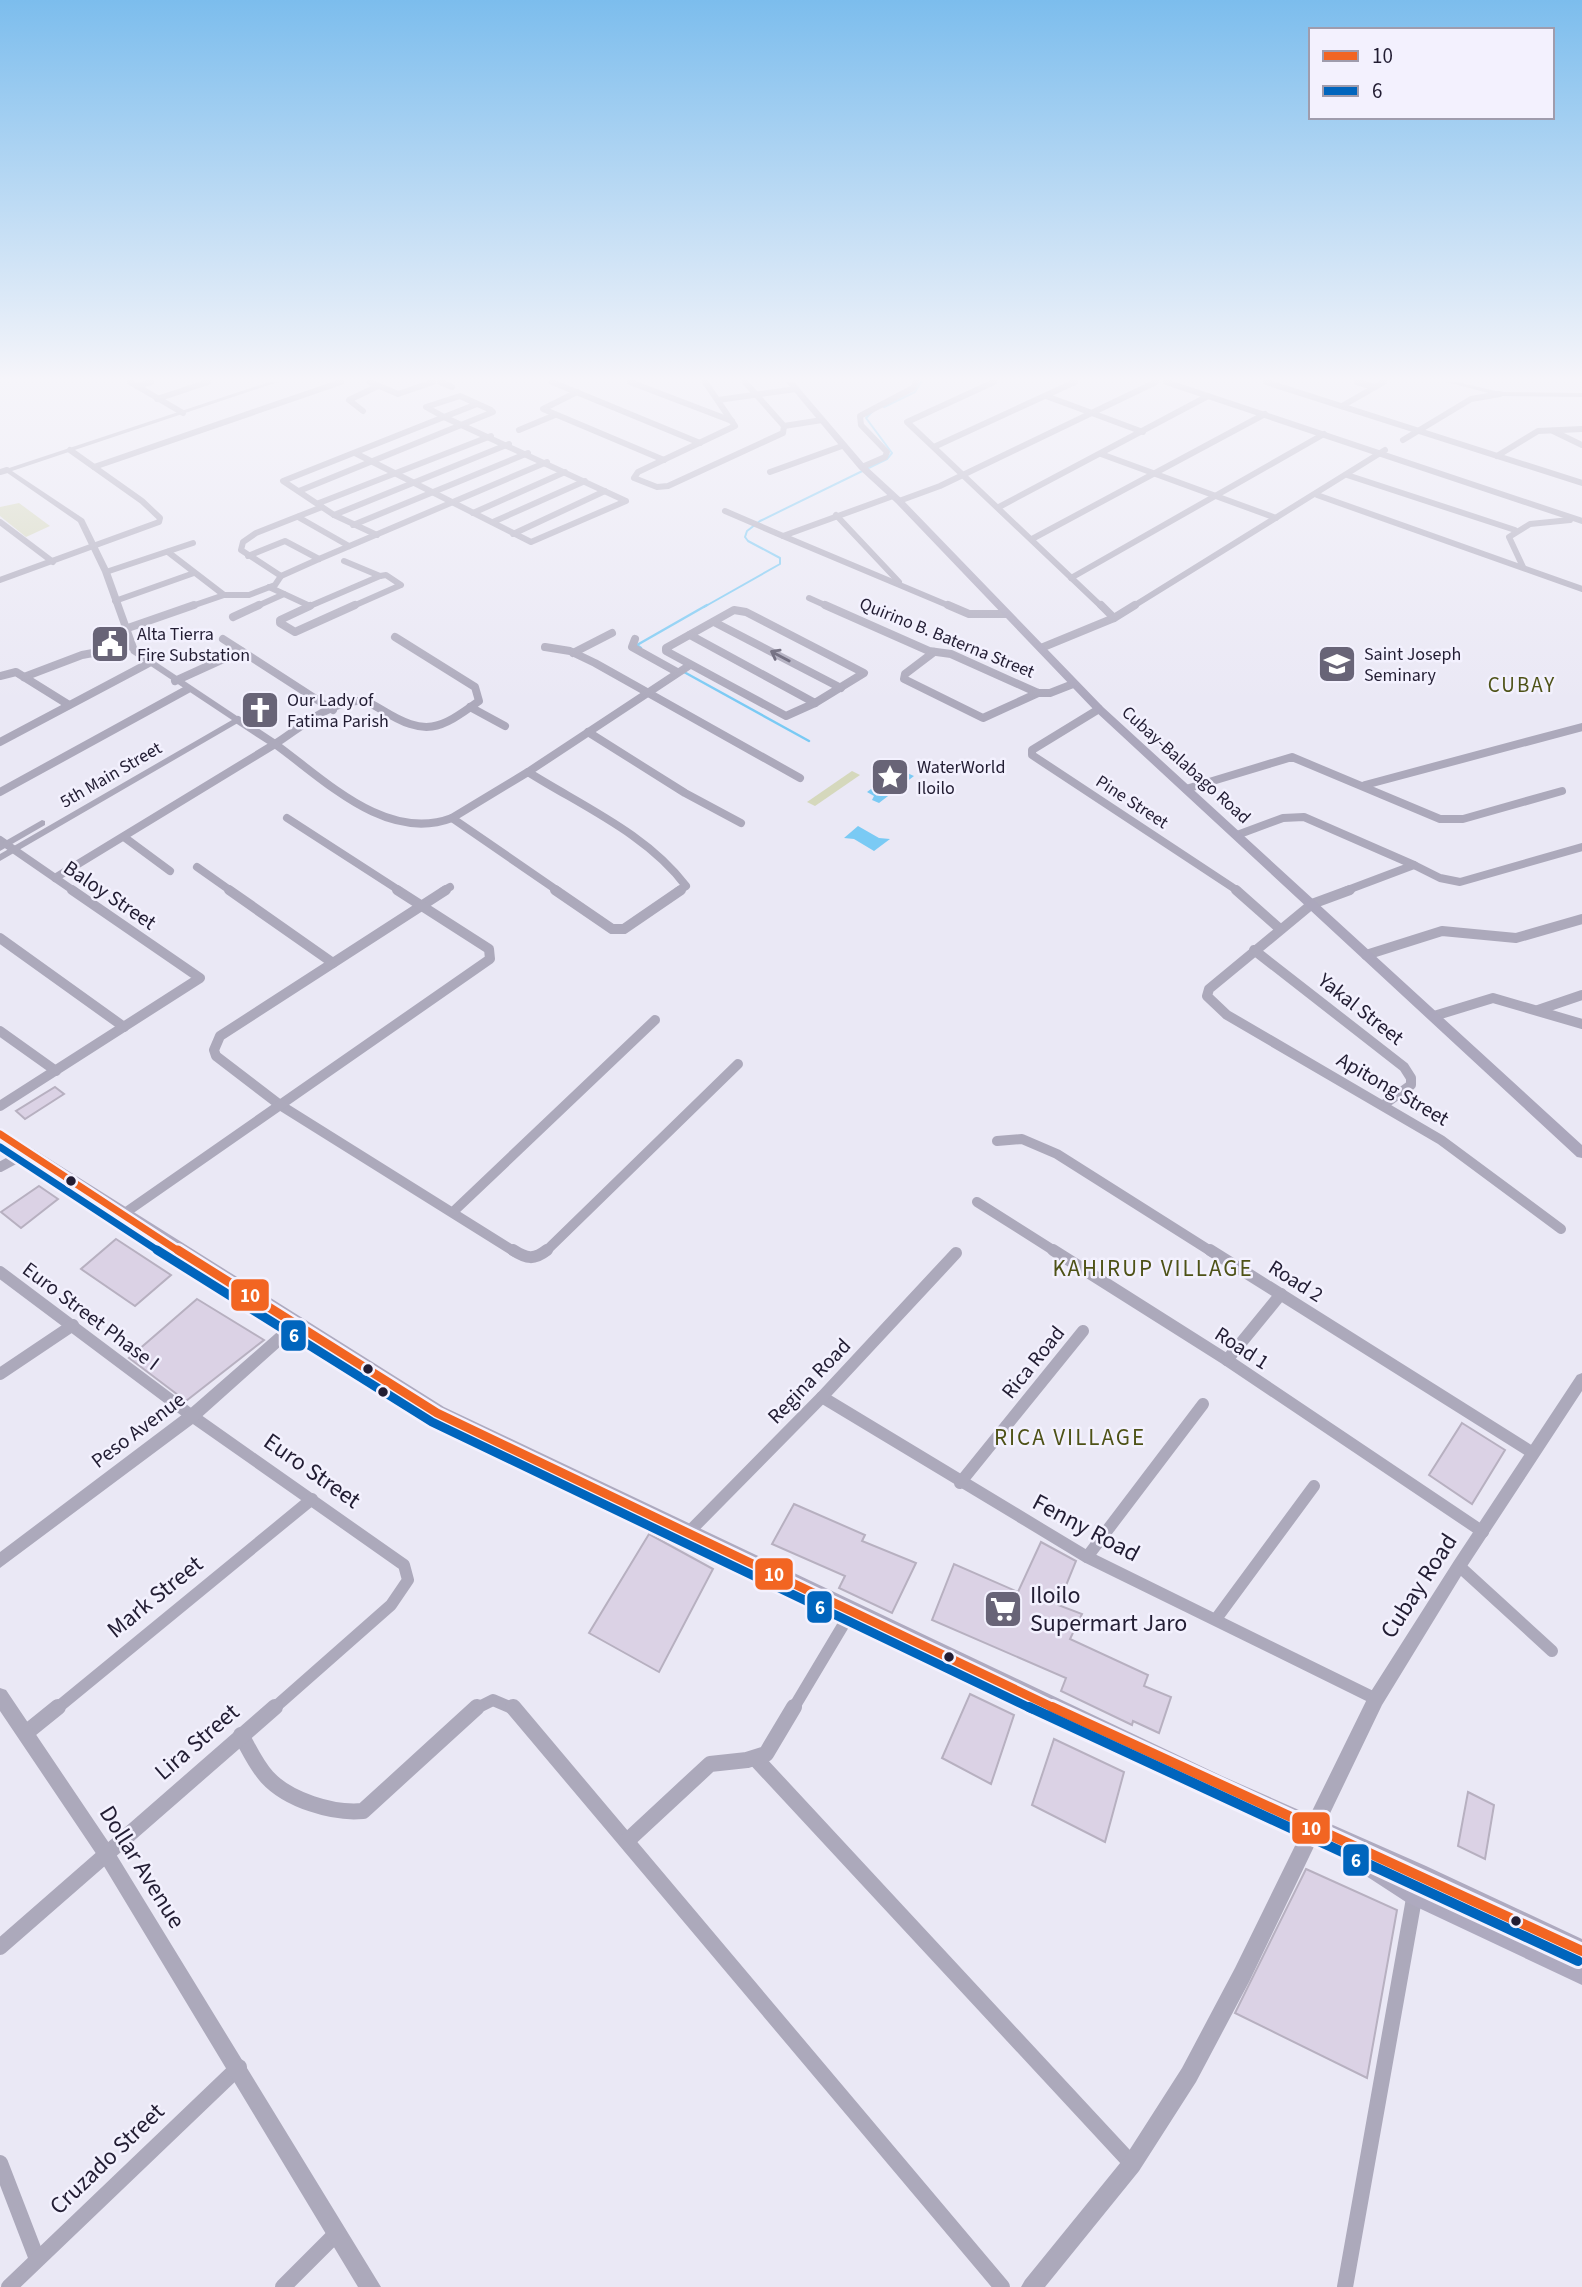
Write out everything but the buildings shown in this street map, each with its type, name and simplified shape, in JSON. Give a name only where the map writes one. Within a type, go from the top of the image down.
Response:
[{"type":"main road","name":"Cubay-Balabago Road","points":[[886,489],[1099,709],[1582,1153]]},
{"type":"main road","points":[[0,1134],[122,1215],[437,1413],[851,1612],[951,1656],[1214,1784],[1314,1828],[1582,1973]]},
{"type":"main road","points":[[1416,1884],[1582,1951]]},
{"type":"street","points":[[31,489],[81,521],[106,572],[131,646],[149,663],[385,818],[413,825],[432,824],[452,818],[528,772],[683,669]]},
{"type":"street","points":[[0,580],[95,548],[153,525],[160,518],[122,489]]},
{"type":"street","points":[[296,489],[334,515],[377,535]]},
{"type":"street","points":[[299,491],[305,489]]},
{"type":"street","points":[[281,576],[248,556],[241,547],[248,537],[359,489]]},
{"type":"street","points":[[334,515],[402,489]]},
{"type":"street","points":[[423,489],[513,534],[538,542],[626,501],[600,489]]},
{"type":"street","points":[[353,525],[442,489]]},
{"type":"street","points":[[168,552],[224,594],[239,597],[269,587],[279,582],[281,576],[484,489]]},
{"type":"street","points":[[473,513],[527,489]]},
{"type":"street","points":[[493,522],[567,489]]},
{"type":"street","points":[[783,536],[836,515],[922,489]]},
{"type":"street","points":[[980,489],[1114,618]]},
{"type":"street","points":[[999,507],[1034,489]]},
{"type":"street","points":[[1032,539],[1126,489]]},
{"type":"street","points":[[1195,489],[1276,518]]},
{"type":"street","points":[[1071,578],[1228,489]]},
{"type":"street","points":[[1041,648],[1114,618],[1326,489]]},
{"type":"street","points":[[1389,489],[1515,530]]},
{"type":"street","points":[[1493,489],[1581,520]]},
{"type":"street","points":[[513,534],[605,491]]},
{"type":"street","points":[[1317,495],[1580,588]]},
{"type":"street","points":[[725,511],[969,614],[985,617],[1006,614]]},
{"type":"street","points":[[836,515],[901,584]]},
{"type":"street","points":[[298,517],[349,546]]},
{"type":"street","points":[[1523,566],[1510,543],[1509,537],[1515,530],[1537,522],[1581,520]]},
{"type":"street","points":[[0,522],[53,562]]},
{"type":"street","points":[[248,556],[285,541],[319,559]]},
{"type":"street","points":[[106,572],[193,542]]},
{"type":"street","points":[[344,561],[380,576]]},
{"type":"street","points":[[115,601],[194,573]]},
{"type":"street","points":[[387,575],[401,586],[302,631],[292,631],[280,624],[281,619],[310,606],[380,576],[387,575]]},
{"type":"street","points":[[269,587],[310,606]]},
{"type":"street","points":[[125,629],[224,594]]},
{"type":"street","points":[[233,617],[284,594]]},
{"type":"street","name":"Quirino B. Baterna Street","points":[[809,598],[934,652],[951,654],[1038,693],[1050,693],[1073,684]]},
{"type":"street","points":[[635,639],[632,648],[786,716],[815,703],[864,673],[746,612],[734,610],[665,649],[683,669]]},
{"type":"street","points":[[714,622],[841,688]]},
{"type":"street","points":[[573,653],[612,633]]},
{"type":"street","points":[[690,635],[815,703]]},
{"type":"street","points":[[55,878],[333,710],[363,701],[411,729],[427,730],[480,699],[475,687],[396,637]]},
{"type":"street","points":[[223,639],[333,710]]},
{"type":"street","points":[[24,677],[82,655],[131,646]]},
{"type":"street","points":[[545,647],[573,653],[800,778]]},
{"type":"street","points":[[175,681],[241,651]]},
{"type":"street","points":[[934,652],[905,674],[904,679],[983,718],[991,718],[1038,693]]},
{"type":"street","points":[[2,739],[149,663]]},
{"type":"street","points":[[0,676],[11,672],[24,677],[69,705]]},
{"type":"street","points":[[0,792],[188,689]]},
{"type":"street","points":[[830,694],[843,701]]},
{"type":"street","points":[[470,707],[505,726]]},
{"type":"street","name":"Pine Street","points":[[1099,709],[1032,750],[1032,755],[1230,884],[1280,929]]},
{"type":"street","name":"5th Main Street","points":[[0,858],[5,846],[234,717]]},
{"type":"street","points":[[1365,785],[1582,727]]},
{"type":"street","points":[[588,732],[685,793],[741,823]]},
{"type":"street","points":[[1186,789],[1292,757],[1365,785],[1430,815],[1451,820],[1562,791]]},
{"type":"street","points":[[452,818],[612,929],[624,929],[685,886],[669,865],[636,841],[528,772]]},
{"type":"street","points":[[1237,835],[1283,818],[1304,817],[1440,878],[1460,882],[1582,847]]},
{"type":"street","points":[[122,1215],[490,959],[489,949],[287,818]]},
{"type":"street","points":[[124,837],[170,871]]},
{"type":"street","name":"Baloy Street","points":[[5,846],[200,978],[124,1027]]},
{"type":"street","points":[[1254,950],[1311,904],[1415,865]]},
{"type":"street","points":[[197,867],[333,963]]},
{"type":"street","points":[[450,887],[220,1036],[215,1044],[216,1056],[280,1105],[454,1211],[514,1253],[536,1258],[738,1064]]},
{"type":"street","points":[[1366,955],[1442,931],[1516,937],[1582,919]]},
{"type":"street","points":[[0,938],[124,1027],[0,1106]]},
{"type":"street","name":"Apitong Street","points":[[1254,950],[1209,989],[1207,996],[1212,1004],[1385,1103],[1490,1171],[1561,1229]]},
{"type":"street","name":"Yakal Street","points":[[1254,950],[1404,1067],[1411,1078],[1410,1085],[1385,1103]]},
{"type":"street","points":[[1538,1010],[1582,995]]},
{"type":"street","points":[[1434,1016],[1493,998],[1582,1024]]},
{"type":"street","points":[[454,1211],[655,1020]]},
{"type":"street","points":[[0,1031],[56,1071]]},
{"type":"street","name":"Road 2","points":[[997,1141],[1028,1141],[1057,1154],[1533,1453]]},
{"type":"street","points":[[0,1167],[26,1153]]},
{"type":"street","name":"Road 1","points":[[977,1202],[1227,1360],[1483,1532]]},
{"type":"street","name":"Regina Road","points":[[687,1534],[822,1397],[956,1253]]},
{"type":"street","name":"Euro Street Phase I","points":[[0,1272],[192,1416]]},
{"type":"street","points":[[1227,1360],[1280,1294]]},
{"type":"street","name":"Peso Avenue","points":[[0,1561],[192,1416],[296,1324]]},
{"type":"street","points":[[0,1374],[73,1325]]},
{"type":"street","name":"Rica Road","points":[[960,1483],[1083,1331]]},
{"type":"street","name":"Cubay Road","points":[[1032,2287],[1132,2164],[1189,2075],[1242,1975],[1376,1699],[1459,1566],[1582,1379]]},
{"type":"street","name":"Fenny Road","points":[[822,1397],[960,1483],[1087,1557],[1376,1699]]},
{"type":"street","points":[[1087,1557],[1203,1404]]},
{"type":"street","name":"Euro Street","points":[[192,1416],[404,1565]]},
{"type":"street","points":[[1216,1619],[1314,1486]]},
{"type":"street","name":"Mark Street","points":[[27,1732],[312,1499]]},
{"type":"street","name":"Lira Street","points":[[0,1947],[105,1852],[391,1605],[408,1580],[404,1565]]},
{"type":"street","points":[[1459,1566],[1552,1651]]},
{"type":"street","points":[[627,1841],[703,1768],[719,1762],[757,1759],[773,1746],[851,1612]]},
{"type":"street","name":"Dollar Avenue","points":[[0,1696],[27,1732],[105,1852],[239,2067],[370,2287]]},
{"type":"street","points":[[241,1735],[268,1779],[280,1788],[320,1804],[355,1813],[363,1811],[479,1704],[493,1700],[511,1705],[1002,2287]]},
{"type":"street","points":[[757,1759],[1132,2164]]},
{"type":"street","points":[[1345,2287],[1416,1884]]},
{"type":"street","name":"Cruzado Street","points":[[9,2287],[239,2067]]},
{"type":"street","points":[[0,2163],[37,2259]]},
{"type":"street","points":[[283,2287],[337,2233]]},
{"type":"green space","points":[[19,503],[50,526],[26,537],[0,516],[0,507]]},
{"type":"green space","points":[[852,771],[860,775],[815,806],[807,802]]},
{"type":"water","points":[[898,769],[914,776],[879,803],[872,800],[874,796],[867,792]]},
{"type":"water","points":[[858,826],[879,838],[890,839],[874,851],[854,839],[844,838]]},
{"type":"waterway","points":[[704,607],[780,564],[780,558],[748,541],[745,537],[747,531],[760,521],[826,489]]},
{"type":"waterway","points":[[641,648],[637,645],[707,605]]},
{"type":"waterway","points":[[684,672],[809,741]]},
{"type":"transit line","name":"10","points":[[0,1134],[122,1215],[437,1413],[1214,1784],[1582,1951]]},
{"type":"transit line","name":"6","points":[[0,1147],[116,1224],[432,1422],[1209,1793],[1578,1961]]},
{"type":"place","name":"Alta Tierra Fire Substation","points":[[110,644]]},
{"type":"place","name":"Saint Joseph Seminary","points":[[1337,664]]},
{"type":"place","name":"Our Lady of Fatima Parish","points":[[260,710]]},
{"type":"place","name":"WaterWorld Iloilo","points":[[890,777]]},
{"type":"place","name":"Iloilo Supermart Jaro","points":[[1003,1609]]},
{"type":"district","name":"CUBAY","points":[[1522,685]]},
{"type":"district","name":"KAHIRUP VILLAGE","points":[[1153,1268]]},
{"type":"district","name":"RICA VILLAGE","points":[[1070,1437]]}]
